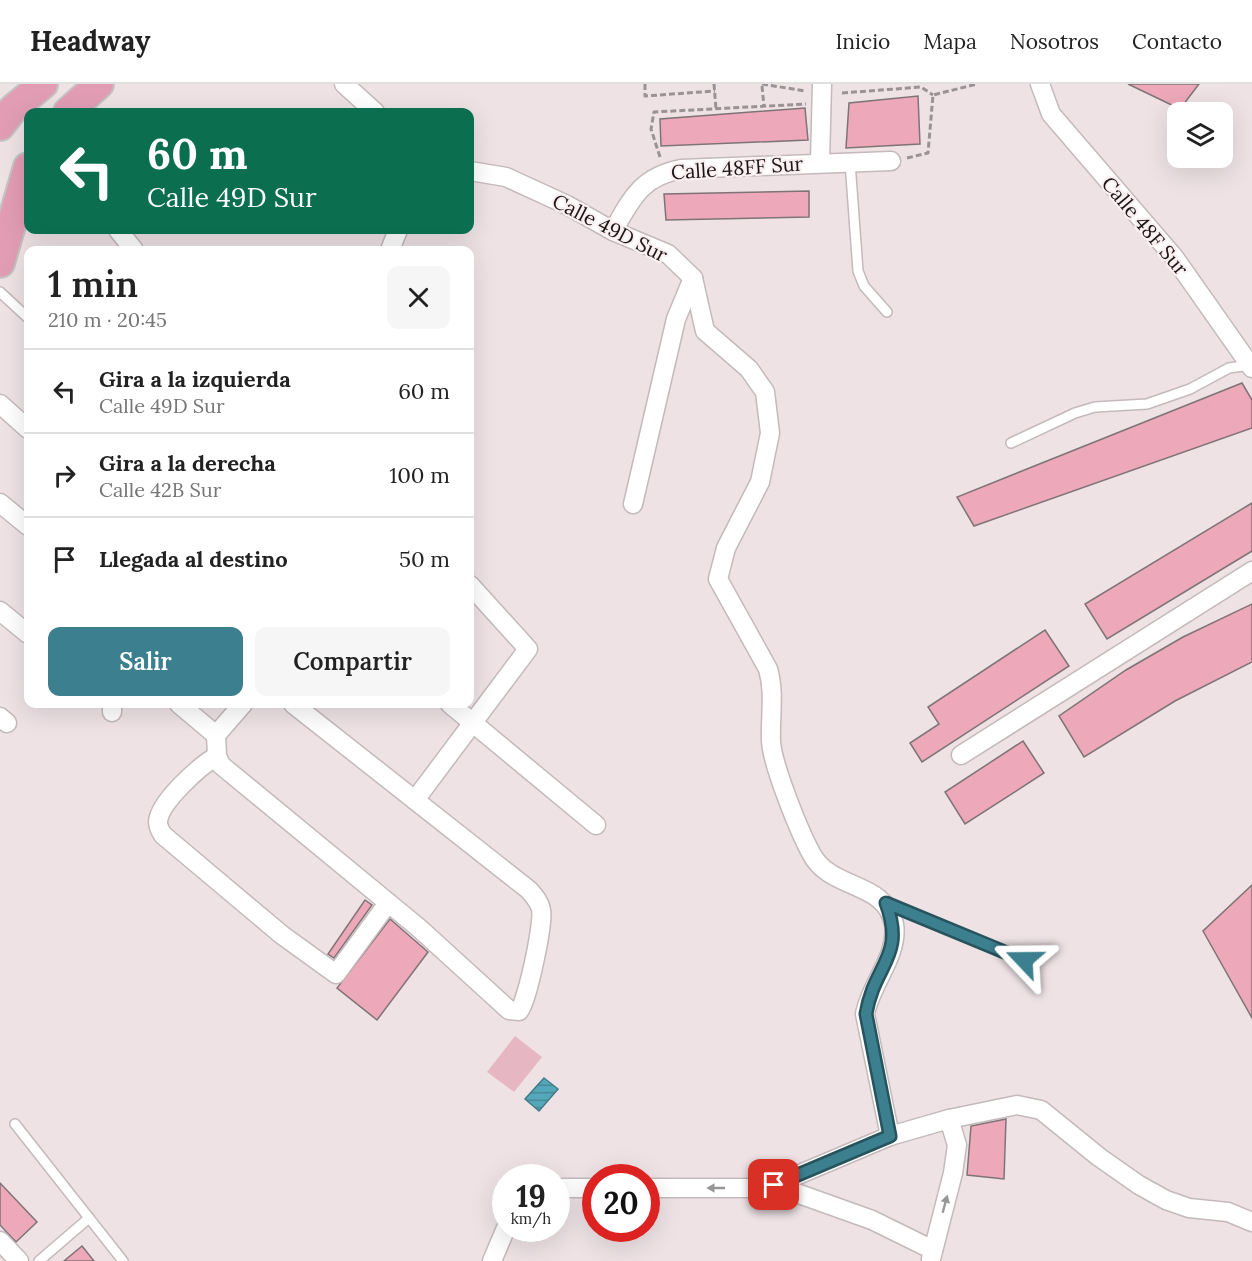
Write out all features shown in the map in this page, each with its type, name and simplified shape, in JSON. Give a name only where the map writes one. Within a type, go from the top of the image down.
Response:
[{"type":"main road","points":[[72,108],[99,84]]},
{"type":"main road","points":[[0,126],[30,88]]},
{"type":"main road","points":[[0,264],[19,229],[24,195]]},
{"type":"street","points":[[344,84],[371,108]]},
{"type":"street","points":[[820,162],[822,84]]},
{"type":"street","name":"Calle 48F Sur","points":[[1040,84],[1051,114],[1174,258],[1251,367]]},
{"type":"street","name":"Calle 48FF Sur","points":[[613,231],[633,197],[645,183],[661,173],[681,169],[891,161]]},
{"type":"street","name":"Calle 49D Sur","points":[[474,172],[506,177],[567,205],[613,231],[668,254],[693,278]]},
{"type":"street","points":[[121,234],[131,246]]},
{"type":"street","points":[[633,504],[676,319],[693,278]]},
{"type":"street","points":[[693,278],[705,331],[749,369],[765,392],[770,433],[760,482],[726,549],[718,579],[768,669],[772,683],[771,744],[786,792],[812,855],[835,879],[866,889],[886,903],[894,924],[893,946],[868,998],[866,1014],[890,1136]]},
{"type":"street","points":[[0,404],[24,425]]},
{"type":"street","points":[[0,503],[24,523]]},
{"type":"street","points":[[961,755],[1252,571]]},
{"type":"street","points":[[1192,608],[1252,585]]},
{"type":"street","points":[[415,800],[528,649],[474,589]]},
{"type":"street","points":[[0,611],[24,631]]},
{"type":"street","points":[[184,708],[216,735]]},
{"type":"street","points":[[240,708],[216,735],[217,756],[221,765],[419,928],[509,1010],[519,1011],[524,1005],[542,912],[530,890],[298,708]]},
{"type":"street","points":[[454,708],[596,825]]},
{"type":"street","points":[[217,756],[204,763],[164,806],[158,823],[163,835],[282,935],[336,974],[387,903]]},
{"type":"street","points":[[660,1188],[755,1188],[774,1185],[890,1136],[949,1119],[1017,1105],[1041,1110],[1099,1157],[1138,1185],[1166,1200],[1190,1209],[1228,1212],[1252,1222]]},
{"type":"street","points":[[774,1185],[861,1215],[932,1256],[953,1173],[957,1145],[949,1119]]},
{"type":"street","points":[[0,1241],[20,1261]]},
{"type":"street","points":[[492,1261],[500,1242]]},
{"type":"lane","points":[[850,162],[858,271],[864,286],[887,312]]},
{"type":"lane","points":[[0,292],[24,314]]},
{"type":"lane","points":[[1011,443],[1085,410],[1095,407],[1147,404],[1190,389],[1229,368],[1251,367]]},
{"type":"lane","points":[[886,903],[1024,960]]},
{"type":"lane","points":[[15,1124],[123,1261]]},
{"type":"lane","points":[[39,1261],[89,1218]]},
{"type":"path","points":[[645,84],[645,96],[715,91]]},
{"type":"path","points":[[714,84],[716,109]]},
{"type":"path","points":[[842,93],[921,87],[933,95],[976,84]]},
{"type":"path","points":[[764,106],[762,85],[803,92]]},
{"type":"path","points":[[891,161],[928,153],[933,95]]},
{"type":"path","points":[[670,157],[658,157],[651,129],[654,112],[822,104]]},
{"type":"shaded area","points":[[515,1036],[542,1057],[514,1092],[487,1072]]},
{"type":"water","points":[[544,1078],[558,1089],[539,1111],[525,1099]]},
{"type":"building","points":[[1128,84],[1199,84],[1185,102],[1167,103]]},
{"type":"building","points":[[918,96],[920,144],[846,148],[849,103]]},
{"type":"building","points":[[805,108],[808,140],[661,146],[660,119]]},
{"type":"building","points":[[809,191],[809,217],[666,220],[664,194]]},
{"type":"building","points":[[1242,383],[1252,400],[1252,428],[974,526],[957,497]]},
{"type":"building","points":[[1252,503],[1252,551],[1107,639],[1085,604]]},
{"type":"building","points":[[1252,604],[1252,662],[1175,701],[1084,757],[1059,716],[1126,670],[1183,637]]},
{"type":"building","points":[[1045,630],[1069,666],[922,762],[910,743],[939,724],[928,707]]},
{"type":"building","points":[[1023,741],[1044,773],[965,824],[945,792]]},
{"type":"building","points":[[1252,885],[1252,1018],[1203,931]]},
{"type":"building","points":[[365,900],[372,905],[334,958],[328,954]]},
{"type":"building","points":[[390,919],[428,952],[377,1020],[337,988]]},
{"type":"building","points":[[1006,1119],[1004,1179],[967,1175],[971,1126]]},
{"type":"building","points":[[0,1183],[37,1222],[16,1242],[0,1225]]},
{"type":"building","points":[[82,1246],[94,1261],[64,1261]]},
{"type":"route","points":[[774,1185],[890,1136],[866,1014],[868,998],[893,946],[894,924],[886,903],[1024,960]]}]
